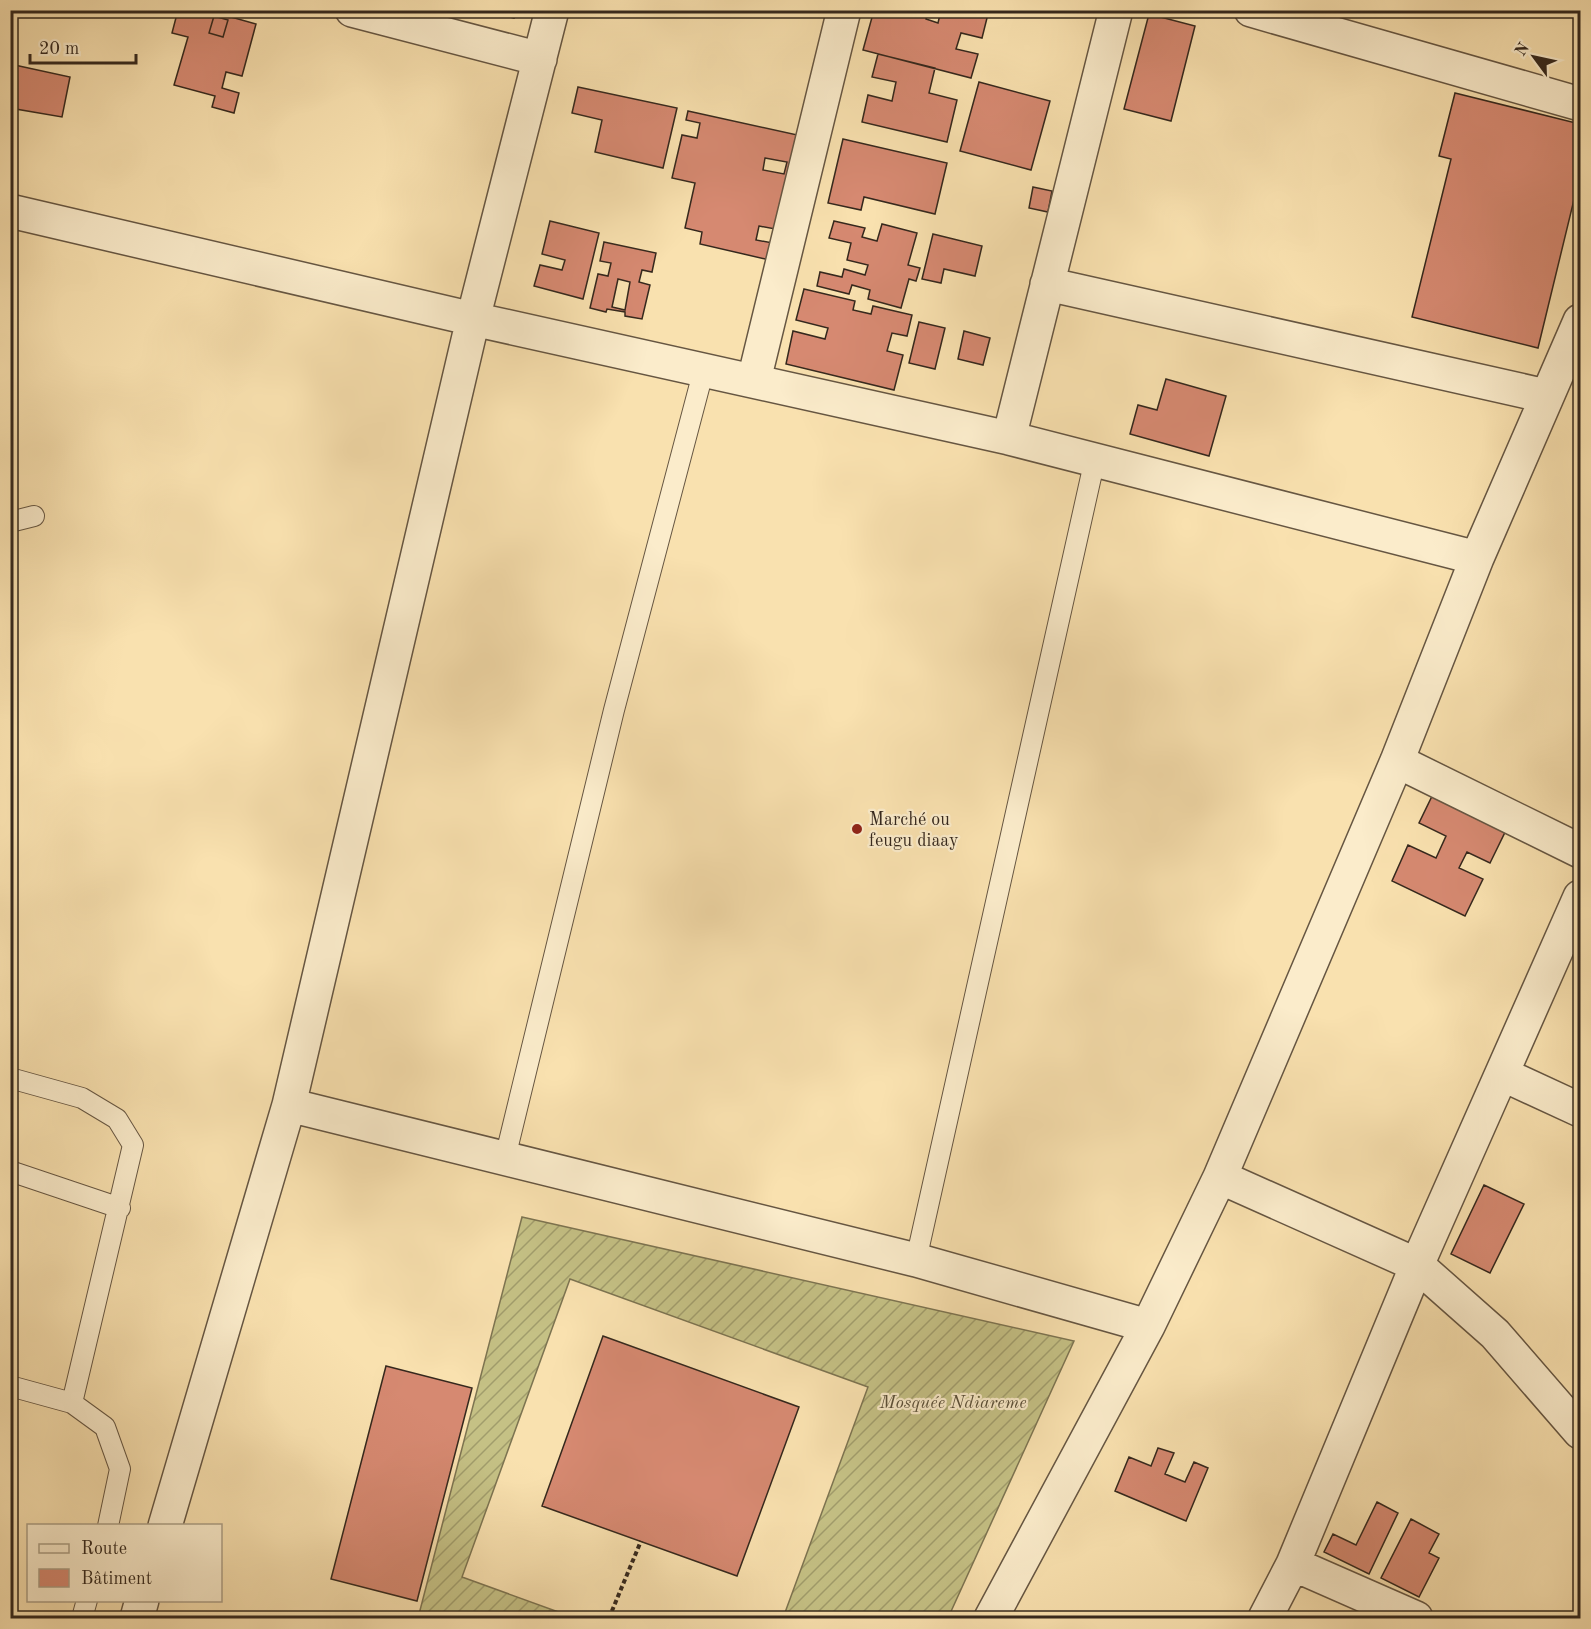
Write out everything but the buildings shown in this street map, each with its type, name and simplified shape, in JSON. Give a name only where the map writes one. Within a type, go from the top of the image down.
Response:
[{"type":"street","points":[[352,10],[540,59]]},
{"type":"street","points":[[166,1524],[290,1105],[473,318],[552,10]]},
{"type":"street","points":[[754,380],[844,10]]},
{"type":"street","points":[[1009,438],[1116,10]]},
{"type":"street","points":[[1251,10],[1581,104]]},
{"type":"street","points":[[10,211],[1009,438],[1477,558]]},
{"type":"street","points":[[1047,284],[1546,396]]},
{"type":"street","points":[[991,1618],[1148,1326],[1220,1177],[1396,761],[1477,558],[1546,396],[1577,339]]},
{"type":"street","points":[[1396,761],[1581,851]]},
{"type":"street","points":[[1265,1618],[1293,1564],[1417,1265],[1581,897]]},
{"type":"street","points":[[1502,1074],[1581,1110]]},
{"type":"street","points":[[290,1105],[916,1260],[1148,1326]]},
{"type":"street","points":[[1220,1177],[1417,1265],[1495,1334],[1581,1432]]},
{"type":"street","points":[[1293,1564],[1416,1618]]},
{"type":"street","points":[[137,1618],[141,1602]]},
{"type":"lane","points":[[505,1158],[614,710],[704,369]]},
{"type":"lane","points":[[916,1260],[1095,459]]},
{"type":"lane","points":[[10,522],[34,516]]},
{"type":"lane","points":[[10,1078],[82,1098],[117,1119],[133,1145],[120,1208],[72,1403]]},
{"type":"lane","points":[[10,1171],[120,1208]]},
{"type":"lane","points":[[10,1386],[72,1403],[105,1427],[120,1469],[108,1524]]},
{"type":"lane","points":[[82,1618],[86,1602]]},
{"type":"path","points":[[609,1618],[641,1541]]},
{"type":"green space","name":"Mosquée Ndiareme","points":[[522,1217],[1074,1341],[948,1618],[783,1618],[868,1387],[570,1279],[462,1577],[575,1618],[418,1618]]},
{"type":"place","name":"Marché ou feugu diaay","points":[[857,829]]}]
